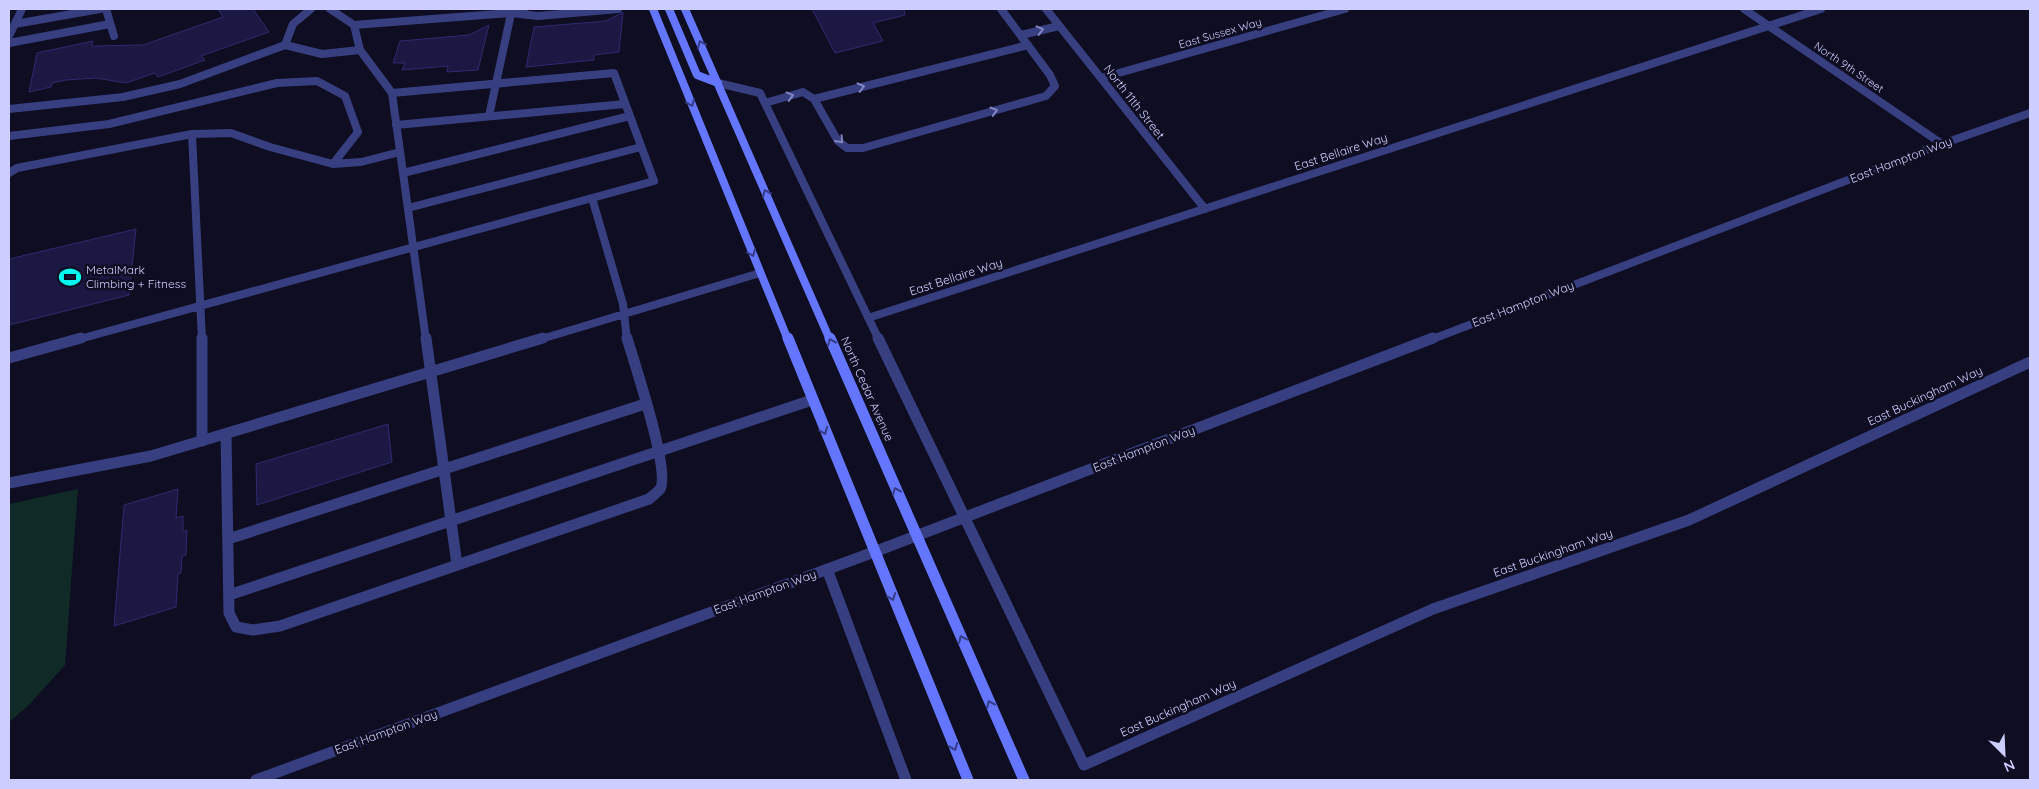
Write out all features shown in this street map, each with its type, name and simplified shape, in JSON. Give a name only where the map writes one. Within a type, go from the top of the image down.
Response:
[{"type":"main road","points":[[653,9],[968,780]]},
{"type":"main road","points":[[668,9],[696,75],[718,83]]},
{"type":"main road","name":"North Cedar Avenue","points":[[685,9],[1024,780]]},
{"type":"street","points":[[9,36],[22,9]]},
{"type":"street","points":[[14,24],[100,9]]},
{"type":"street","points":[[106,9],[114,36]]},
{"type":"street","points":[[285,45],[293,24],[311,9]]},
{"type":"street","points":[[330,9],[354,25],[524,9]]},
{"type":"street","points":[[511,11],[538,16],[618,9]]},
{"type":"street","points":[[718,83],[762,98],[803,92],[814,99],[838,141],[847,148],[863,148],[1046,96],[1055,86],[1050,74],[1001,9]]},
{"type":"street","name":"North 11th Street","points":[[1046,9],[1205,209]]},
{"type":"street","name":"East Sussex Way","points":[[1101,78],[1345,9]]},
{"type":"street","name":"North 9th Street","points":[[1744,9],[1942,144]]},
{"type":"street","name":"East Bellaire Way","points":[[868,318],[1821,9]]},
{"type":"street","points":[[489,116],[511,11]]},
{"type":"street","points":[[9,43],[110,24]]},
{"type":"street","points":[[354,25],[360,50],[392,93],[431,373],[430,384],[457,565]]},
{"type":"street","points":[[1020,35],[1059,26]]},
{"type":"street","points":[[9,109],[123,98],[180,84],[285,45],[310,53],[335,56],[360,50]]},
{"type":"street","points":[[814,99],[1028,45]]},
{"type":"street","points":[[9,358],[654,182],[614,73],[392,93]]},
{"type":"street","points":[[9,136],[109,124],[268,85],[317,81],[345,96],[358,132],[333,164]]},
{"type":"street","points":[[762,98],[964,517]]},
{"type":"street","points":[[396,125],[625,104]]},
{"type":"street","name":"East Hampton Way","points":[[256,780],[874,552],[1942,144],[2030,113]]},
{"type":"street","points":[[403,173],[630,116]]},
{"type":"street","points":[[9,173],[17,168],[192,134],[231,133],[270,147],[333,164],[361,162],[400,152]]},
{"type":"street","points":[[192,134],[202,305],[202,441]]},
{"type":"street","points":[[408,208],[641,147]]},
{"type":"street","points":[[226,434],[230,614],[236,627],[253,630],[280,626],[649,499],[661,488],[663,473],[659,451],[625,331],[623,304],[592,198]]},
{"type":"street","points":[[9,483],[151,456],[760,273]]},
{"type":"street","name":"East Buckingham Way","points":[[964,517],[1084,765],[1433,609],[1689,520],[2030,362]]},
{"type":"street","points":[[229,595],[812,400]]},
{"type":"street","points":[[228,539],[645,404]]},
{"type":"street","points":[[826,569],[906,780]]},
{"type":"green space","points":[[78,489],[65,665],[28,706],[9,722],[9,504]]},
{"type":"building","points":[[218,9],[253,9],[269,32],[201,56],[205,60],[158,77],[155,73],[126,83],[96,78],[66,80],[52,83],[51,87],[29,92],[37,53],[93,41],[92,46],[143,45],[223,17]]},
{"type":"building","points":[[812,9],[904,9],[905,15],[873,23],[883,41],[835,53]]},
{"type":"building","points":[[623,12],[619,52],[594,55],[594,60],[526,67],[534,27],[606,21]]},
{"type":"building","points":[[489,25],[478,70],[447,72],[448,66],[402,70],[405,63],[393,63],[400,41],[469,35]]},
{"type":"building","name":"MetalMark Climbing + Fitness","points":[[136,229],[129,295],[9,325],[9,259]]},
{"type":"building","points":[[388,424],[392,462],[257,505],[256,464]]},
{"type":"building","points":[[178,489],[176,518],[183,516],[183,532],[187,530],[186,555],[182,556],[181,573],[178,574],[176,607],[114,626],[124,505]]},
{"type":"place","name":"MetalMark Climbing + Fitness","points":[[70,277]]}]
